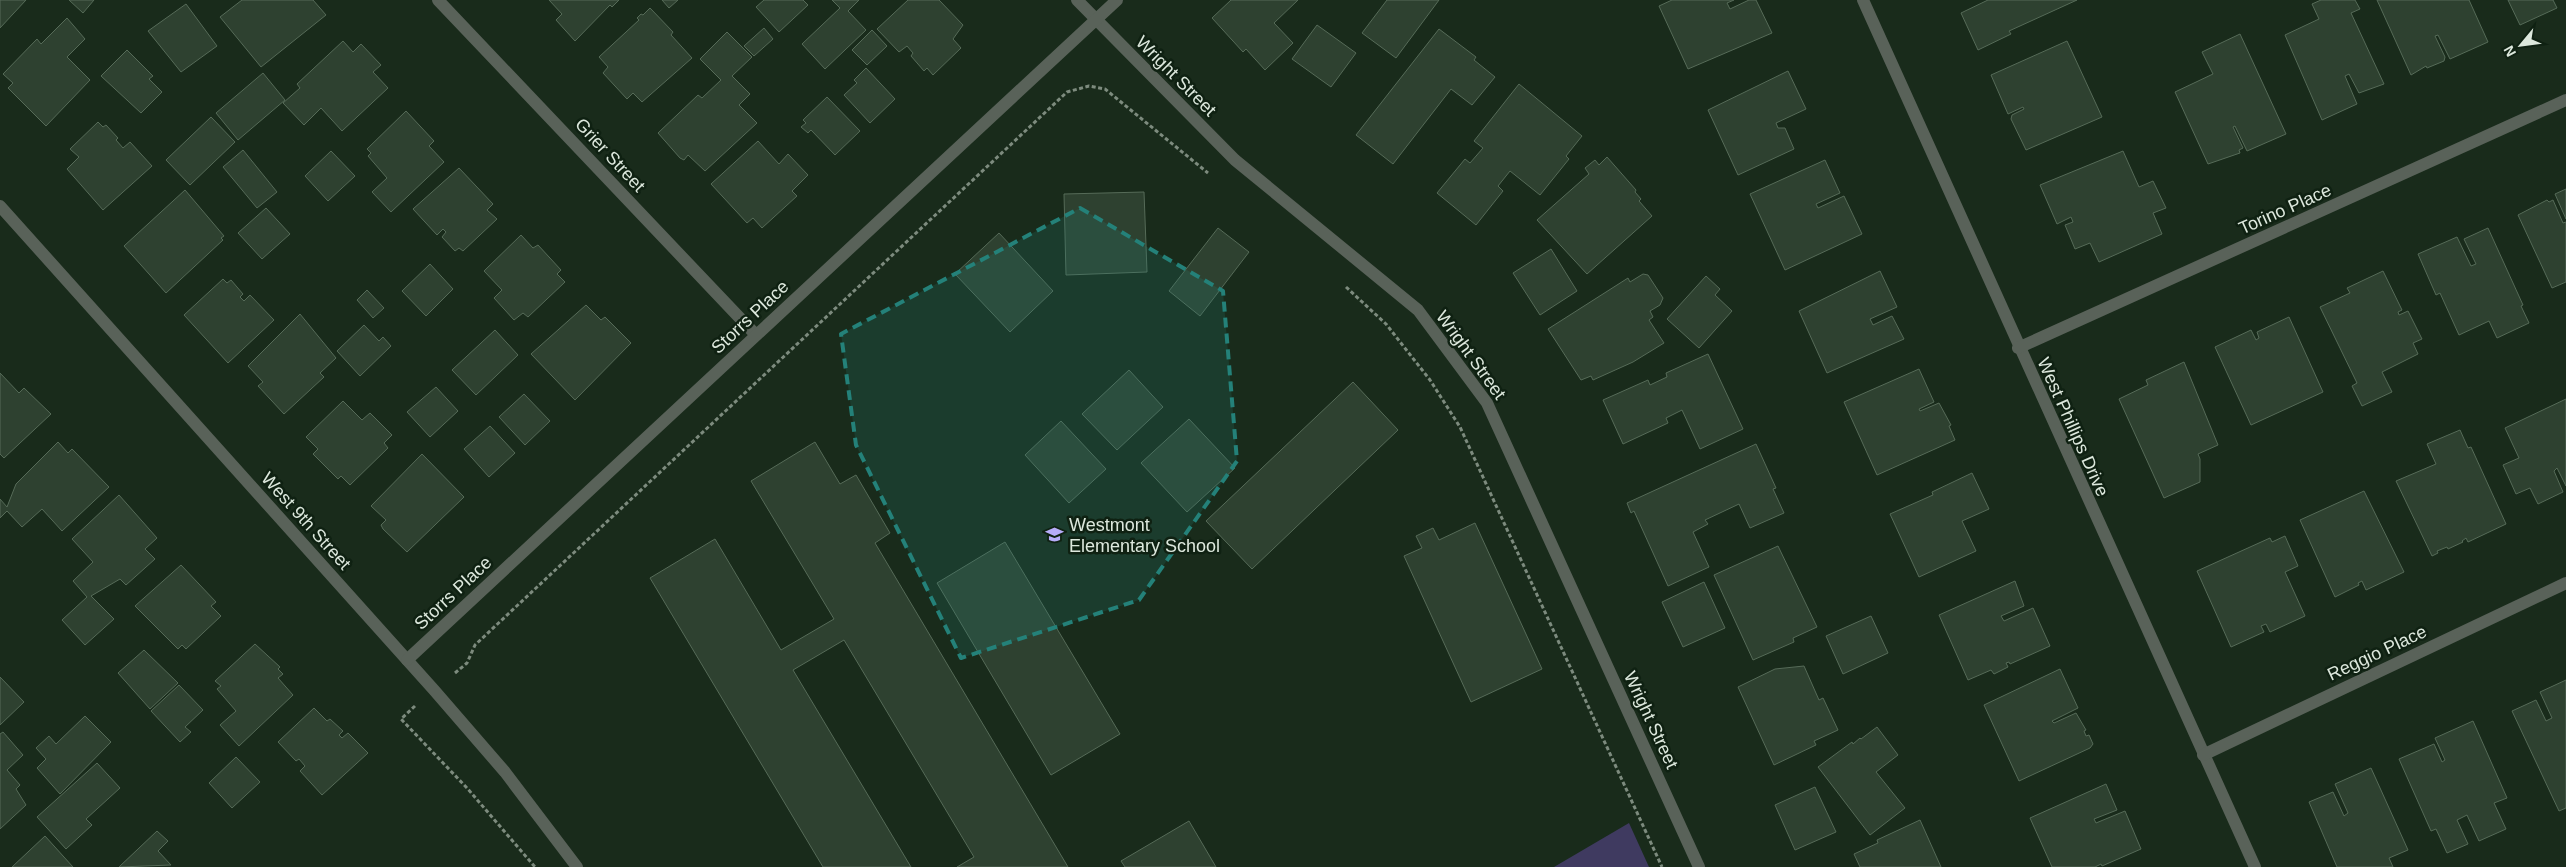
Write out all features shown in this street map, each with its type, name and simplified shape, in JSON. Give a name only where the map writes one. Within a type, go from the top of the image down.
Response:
[{"type":"street","name":"Grier Street","points":[[438,0],[756,335]]},
{"type":"street","name":"Wright Street","points":[[1077,0],[1235,160],[1418,310],[1487,403],[1699,867]]},
{"type":"street","name":"Storrs Place","points":[[407,660],[1117,0]]},
{"type":"street","name":"West Phillips Drive","points":[[1863,0],[2018,348],[2255,867]]},
{"type":"street","name":"Torino Place","points":[[2018,348],[2566,100]]},
{"type":"street","name":"West 9th Street","points":[[0,206],[434,690],[505,772],[577,867]]},
{"type":"street","name":"Reggio Place","points":[[2203,755],[2566,582]]},
{"type":"path","points":[[535,867],[473,795],[401,718],[467,663],[475,645],[482,638],[1067,92],[1089,86],[1106,89],[1210,175]]},
{"type":"path","points":[[1344,286],[1386,324],[1430,380],[1460,427],[1662,867]]},
{"type":"highlighted area","points":[[1080,208],[1223,291],[1237,461],[1139,600],[961,658],[856,445],[841,334]]},
{"type":"shaded area","points":[[1629,823],[1649,867],[1554,867]]},
{"type":"building","points":[[0,0],[26,0],[0,28]]},
{"type":"building","points":[[69,0],[94,0],[83,13]]},
{"type":"building","points":[[242,0],[313,0],[326,15],[261,67],[220,17]]},
{"type":"building","points":[[549,0],[619,0],[612,7],[610,5],[575,41],[556,20],[562,14]]},
{"type":"building","points":[[662,0],[678,0],[669,8]]},
{"type":"building","points":[[764,0],[803,0],[808,5],[779,32],[756,7]]},
{"type":"building","points":[[832,0],[859,0],[848,11],[866,30],[825,69],[802,44],[840,8]]},
{"type":"building","points":[[908,0],[939,0],[963,25],[953,39],[961,48],[933,75],[927,68],[924,71],[911,56],[913,53],[907,46],[899,52],[877,29]]},
{"type":"building","points":[[1231,0],[1298,0],[1274,23],[1293,43],[1265,70],[1246,49],[1243,52],[1212,18]]},
{"type":"building","points":[[1387,0],[1439,0],[1396,58],[1362,33]]},
{"type":"building","points":[[1672,0],[1734,0],[1727,3],[1730,9],[1749,0],[1756,0],[1772,33],[1688,69],[1659,6]]},
{"type":"building","points":[[1988,0],[2077,0],[2009,31],[2011,34],[1978,50],[1961,13]]},
{"type":"building","points":[[2321,0],[2355,0],[2360,9],[2351,13],[2384,84],[2359,93],[2349,74],[2345,76],[2357,104],[2322,120],[2285,35],[2319,19],[2312,4]]},
{"type":"building","points":[[2377,0],[2469,0],[2488,42],[2450,59],[2438,35],[2435,36],[2445,57],[2444,61],[2427,68],[2426,66],[2411,75]]},
{"type":"building","points":[[2508,0],[2553,0],[2557,8],[2520,25]]},
{"type":"building","points":[[186,4],[217,46],[181,72],[148,31]]},
{"type":"building","points":[[650,8],[673,32],[671,35],[692,58],[642,102],[633,93],[627,99],[603,73],[608,67],[599,57],[639,20],[637,18],[641,14],[643,15]]},
{"type":"building","points":[[67,18],[85,39],[67,57],[90,80],[46,126],[8,88],[13,83],[3,74],[37,39],[41,44]]},
{"type":"building","points":[[1317,25],[1356,53],[1331,87],[1292,59]]},
{"type":"building","points":[[764,28],[773,39],[754,56],[744,46]]},
{"type":"building","points":[[1439,29],[1476,57],[1474,60],[1495,77],[1472,105],[1451,89],[1393,164],[1356,135]]},
{"type":"building","points":[[872,30],[887,46],[867,65],[852,50]]},
{"type":"building","points":[[727,32],[752,57],[732,76],[750,94],[739,105],[757,123],[705,171],[688,155],[684,160],[680,158],[658,133],[698,95],[702,98],[721,80],[700,59]]},
{"type":"building","points":[[2240,34],[2286,134],[2247,151],[2235,126],[2233,127],[2243,148],[2239,150],[2240,153],[2208,164],[2175,92],[2213,74],[2202,52]]},
{"type":"building","points":[[343,41],[353,52],[361,44],[381,65],[373,72],[388,88],[342,131],[321,108],[304,125],[283,103],[300,88],[297,84]]},
{"type":"building","points":[[2067,41],[2102,117],[2026,150],[2011,119],[2012,115],[2024,109],[2023,107],[2008,114],[1991,75]]},
{"type":"building","points":[[127,50],[153,76],[149,79],[162,92],[141,113],[101,76]]},
{"type":"building","points":[[866,68],[895,99],[870,123],[844,95],[857,83],[854,80]]},
{"type":"building","points":[[1788,71],[1806,109],[1776,123],[1778,128],[1785,128],[1794,149],[1738,175],[1708,110]]},
{"type":"building","points":[[263,73],[285,100],[238,140],[216,113]]},
{"type":"building","points":[[1519,84],[1582,136],[1566,156],[1569,159],[1540,195],[1510,171],[1498,186],[1503,191],[1476,225],[1437,193],[1465,159],[1470,163],[1483,148],[1474,141]]},
{"type":"building","points":[[827,97],[860,131],[835,155],[811,130],[808,133],[801,127],[806,123],[803,120]]},
{"type":"building","points":[[406,111],[434,141],[429,146],[444,162],[391,212],[372,192],[387,178],[368,156],[371,153],[367,149]]},
{"type":"building","points":[[211,117],[235,142],[190,185],[166,160]]},
{"type":"building","points":[[98,122],[103,127],[106,125],[118,138],[116,140],[123,148],[130,142],[152,166],[103,210],[67,169],[79,157],[70,149]]},
{"type":"building","points":[[758,141],[779,164],[788,154],[808,175],[792,191],[797,196],[762,228],[753,218],[747,223],[711,184]]},
{"type":"building","points":[[243,150],[277,192],[257,208],[223,167]]},
{"type":"building","points":[[331,151],[355,176],[328,201],[305,176]]},
{"type":"building","points":[[2123,151],[2139,187],[2153,181],[2166,208],[2153,213],[2162,234],[2099,262],[2090,243],[2075,249],[2065,225],[2073,222],[2071,217],[2057,224],[2040,185]]},
{"type":"building","points":[[1607,157],[1636,190],[1635,192],[1641,199],[1639,201],[1652,216],[1587,274],[1537,220],[1589,174],[1585,168],[1595,160],[1599,165]]},
{"type":"building","points":[[1825,160],[1840,193],[1816,204],[1818,208],[1844,196],[1862,234],[1785,270],[1750,194]]},
{"type":"building","points":[[459,168],[493,204],[487,210],[497,219],[463,251],[459,248],[455,251],[442,237],[446,232],[443,229],[437,235],[413,209]]},
{"type":"building","points":[[2566,189],[2566,219],[2555,194]]},
{"type":"building","points":[[185,190],[224,236],[221,238],[223,240],[166,293],[124,246]]},
{"type":"building","points":[[1144,192],[1147,272],[1066,275],[1064,194]]},
{"type":"building","points":[[2547,200],[2549,202],[2553,200],[2563,223],[2566,222],[2566,282],[2552,288],[2518,215]]},
{"type":"building","points":[[266,208],[290,234],[262,259],[238,233]]},
{"type":"building","points":[[1218,228],[1249,252],[1200,316],[1169,291]]},
{"type":"building","points":[[2488,228],[2523,305],[2521,306],[2529,323],[2497,338],[2489,321],[2459,335],[2440,293],[2436,295],[2418,254],[2457,237],[2471,266],[2476,264],[2464,239]]},
{"type":"building","points":[[999,233],[1053,291],[1010,332],[955,274]]},
{"type":"building","points":[[521,235],[533,248],[538,245],[561,270],[557,274],[565,282],[528,317],[523,313],[514,320],[494,298],[502,290],[484,271]]},
{"type":"building","points":[[1551,249],[1577,291],[1540,315],[1513,273]]},
{"type":"building","points":[[430,264],[453,289],[426,316],[402,291]]},
{"type":"building","points":[[1880,271],[1897,307],[1870,319],[1873,325],[1892,316],[1904,339],[1827,373],[1799,311]]},
{"type":"building","points":[[2383,271],[2402,310],[2398,312],[2399,315],[2408,311],[2422,339],[2413,343],[2418,354],[2382,372],[2392,392],[2362,406],[2352,386],[2357,383],[2320,307],[2350,293],[2347,288]]},
{"type":"building","points":[[1643,274],[1648,275],[1663,298],[1660,305],[1650,311],[1653,317],[1649,320],[1664,343],[1633,362],[1593,380],[1591,376],[1581,380],[1548,329],[1628,278],[1630,282]]},
{"type":"building","points":[[1706,276],[1720,289],[1715,295],[1732,311],[1699,348],[1667,319]]},
{"type":"building","points":[[223,279],[227,283],[231,280],[243,294],[240,297],[244,301],[250,295],[274,320],[228,363],[184,315]]},
{"type":"building","points":[[367,290],[384,308],[373,318],[357,300]]},
{"type":"building","points":[[586,305],[601,320],[605,317],[631,343],[575,400],[531,354]]},
{"type":"building","points":[[300,314],[336,358],[320,373],[324,377],[284,414],[258,386],[263,382],[248,366]]},
{"type":"building","points":[[2289,317],[2323,392],[2251,425],[2215,347],[2251,330],[2256,340],[2259,338],[2257,332]]},
{"type":"building","points":[[364,325],[379,341],[383,337],[391,346],[360,376],[337,351]]},
{"type":"building","points":[[495,330],[518,355],[476,395],[452,370]]},
{"type":"building","points":[[1708,354],[1743,429],[1700,449],[1682,410],[1666,418],[1668,423],[1623,444],[1603,400],[1648,380],[1650,385],[1667,377],[1666,373]]},
{"type":"building","points":[[2184,362],[2218,445],[2198,454],[2200,459],[2200,482],[2164,498],[2119,399],[2148,385],[2146,380]]},
{"type":"building","points":[[1919,369],[1934,402],[1919,409],[1920,411],[1939,403],[1951,425],[1949,426],[1955,440],[1877,475],[1844,402]]},
{"type":"building","points":[[1129,370],[1163,407],[1117,450],[1082,414]]},
{"type":"building","points":[[0,373],[19,393],[24,388],[51,414],[4,458],[0,454]]},
{"type":"building","points":[[1353,382],[1398,430],[1252,569],[1206,521]]},
{"type":"building","points":[[436,387],[458,411],[430,437],[407,412]]},
{"type":"building","points":[[524,394],[550,421],[525,445],[499,417]]},
{"type":"building","points":[[2566,399],[2566,486],[2557,468],[2554,471],[2563,492],[2538,504],[2530,488],[2516,494],[2503,465],[2519,458],[2505,428]]},
{"type":"building","points":[[343,401],[362,420],[370,413],[392,435],[384,443],[388,448],[350,485],[341,476],[338,479],[313,454],[318,449],[306,437]]},
{"type":"building","points":[[1189,419],[1235,468],[1187,512],[1141,463]]},
{"type":"building","points":[[1061,421],[1106,469],[1069,503],[1025,455]]},
{"type":"building","points":[[490,426],[515,453],[489,477],[464,449]]},
{"type":"building","points":[[2460,430],[2468,448],[2471,447],[2506,524],[2468,542],[2466,538],[2463,542],[2448,549],[2447,547],[2437,551],[2438,553],[2432,556],[2396,481],[2436,464],[2427,444]]},
{"type":"building","points":[[58,442],[68,453],[72,449],[109,487],[62,531],[42,509],[22,527],[7,511],[0,518],[0,499],[7,507],[16,484]]},
{"type":"building","points":[[815,442],[840,484],[856,475],[890,533],[875,543],[1068,867],[957,867],[974,857],[844,640],[793,670],[911,867],[823,867],[650,578],[715,539],[781,650],[834,619],[751,481]]},
{"type":"building","points":[[1756,444],[1776,488],[1773,489],[1784,513],[1750,528],[1739,504],[1705,520],[1708,524],[1693,532],[1709,567],[1668,586],[1634,511],[1631,513],[1627,503]]},
{"type":"building","points":[[422,454],[464,497],[407,552],[383,529],[381,525],[386,520],[371,506]]},
{"type":"building","points":[[1972,473],[1989,509],[1962,521],[1976,551],[1919,577],[1890,514],[1933,495],[1932,492]]},
{"type":"building","points":[[2364,491],[2404,572],[2366,590],[2362,581],[2358,583],[2359,585],[2335,597],[2300,520]]},
{"type":"building","points":[[119,495],[157,538],[145,549],[155,559],[126,585],[120,579],[91,596],[114,619],[85,645],[62,620],[87,597],[73,581],[93,562],[72,539]]},
{"type":"building","points":[[1475,523],[1542,669],[1471,702],[1404,556],[1422,548],[1416,536],[1433,528],[1439,540]]},
{"type":"building","points":[[2285,536],[2298,566],[2285,572],[2305,616],[2270,632],[2266,624],[2261,626],[2264,632],[2231,647],[2197,571],[2270,538],[2272,542]]},
{"type":"building","points":[[1005,542],[1120,734],[1051,775],[937,583]]},
{"type":"building","points":[[1778,546],[1817,627],[1793,638],[1794,642],[1753,660],[1714,575]]},
{"type":"building","points":[[181,565],[216,602],[211,606],[221,616],[186,649],[182,645],[178,649],[135,606]]},
{"type":"building","points":[[2015,581],[2024,606],[2001,616],[2004,621],[2033,608],[2050,646],[2010,664],[2009,662],[2006,663],[2008,667],[1994,674],[1991,670],[1968,680],[1939,615]]},
{"type":"building","points":[[1704,582],[1725,628],[1683,647],[1662,602]]},
{"type":"building","points":[[1871,616],[1888,653],[1843,674],[1826,636]]},
{"type":"building","points":[[255,644],[280,667],[278,669],[283,674],[278,678],[293,695],[239,746],[220,725],[236,711],[217,689],[221,686],[215,681]]},
{"type":"building","points":[[144,650],[178,683],[150,709],[118,673]]},
{"type":"building","points":[[1804,666],[1819,700],[1823,698],[1838,730],[1814,741],[1816,745],[1774,765],[1738,687],[1775,669]]},
{"type":"building","points":[[2060,669],[2078,708],[2052,721],[2054,723],[2076,713],[2086,730],[2084,731],[2086,736],[2089,735],[2093,744],[2090,748],[2019,781],[1984,705]]},
{"type":"building","points":[[0,677],[24,702],[0,725]]},
{"type":"building","points":[[2566,680],[2566,808],[2559,811],[2512,711],[2536,700],[2546,721],[2552,718],[2540,692]]},
{"type":"building","points":[[179,685],[203,710],[185,727],[191,732],[180,742],[151,711]]},
{"type":"building","points":[[314,708],[327,721],[330,719],[343,731],[339,735],[342,738],[348,733],[368,753],[322,795],[300,771],[305,766],[299,759],[296,761],[278,742]]},
{"type":"building","points":[[85,716],[111,742],[60,794],[37,768],[46,759],[36,748],[49,736],[56,744]]},
{"type":"building","points":[[2473,721],[2507,798],[2494,803],[2506,829],[2479,841],[2467,815],[2457,820],[2468,844],[2447,853],[2436,829],[2431,831],[2399,759],[2434,744],[2442,762],[2445,760],[2435,738]]},
{"type":"building","points":[[1877,727],[1898,755],[1876,772],[1905,808],[1870,835],[1818,767],[1852,742],[1853,744]]},
{"type":"building","points":[[3,732],[23,755],[7,770],[20,785],[16,789],[26,805],[0,829],[0,734]]},
{"type":"building","points":[[236,757],[260,782],[232,808],[209,783]]},
{"type":"building","points":[[97,763],[120,788],[86,819],[92,825],[66,849],[37,817]]},
{"type":"building","points":[[2371,768],[2408,850],[2389,858],[2393,867],[2337,867],[2309,802],[2333,792],[2344,816],[2348,813],[2335,784]]},
{"type":"building","points":[[2106,784],[2117,810],[2094,819],[2096,823],[2125,811],[2141,849],[2102,866],[2101,864],[2095,867],[2052,867],[2030,818]]},
{"type":"building","points":[[1815,787],[1836,832],[1795,850],[1775,805]]},
{"type":"building","points":[[1920,820],[1941,867],[1860,867],[1854,854],[1878,843],[1877,840]]},
{"type":"building","points":[[1189,821],[1216,867],[1125,867],[1121,861]]},
{"type":"building","points":[[157,831],[168,841],[158,851],[171,865],[119,867]]},
{"type":"building","points":[[45,836],[73,867],[12,867]]},
{"type":"place","name":"Westmont Elementary School","points":[[1055,535]]}]
